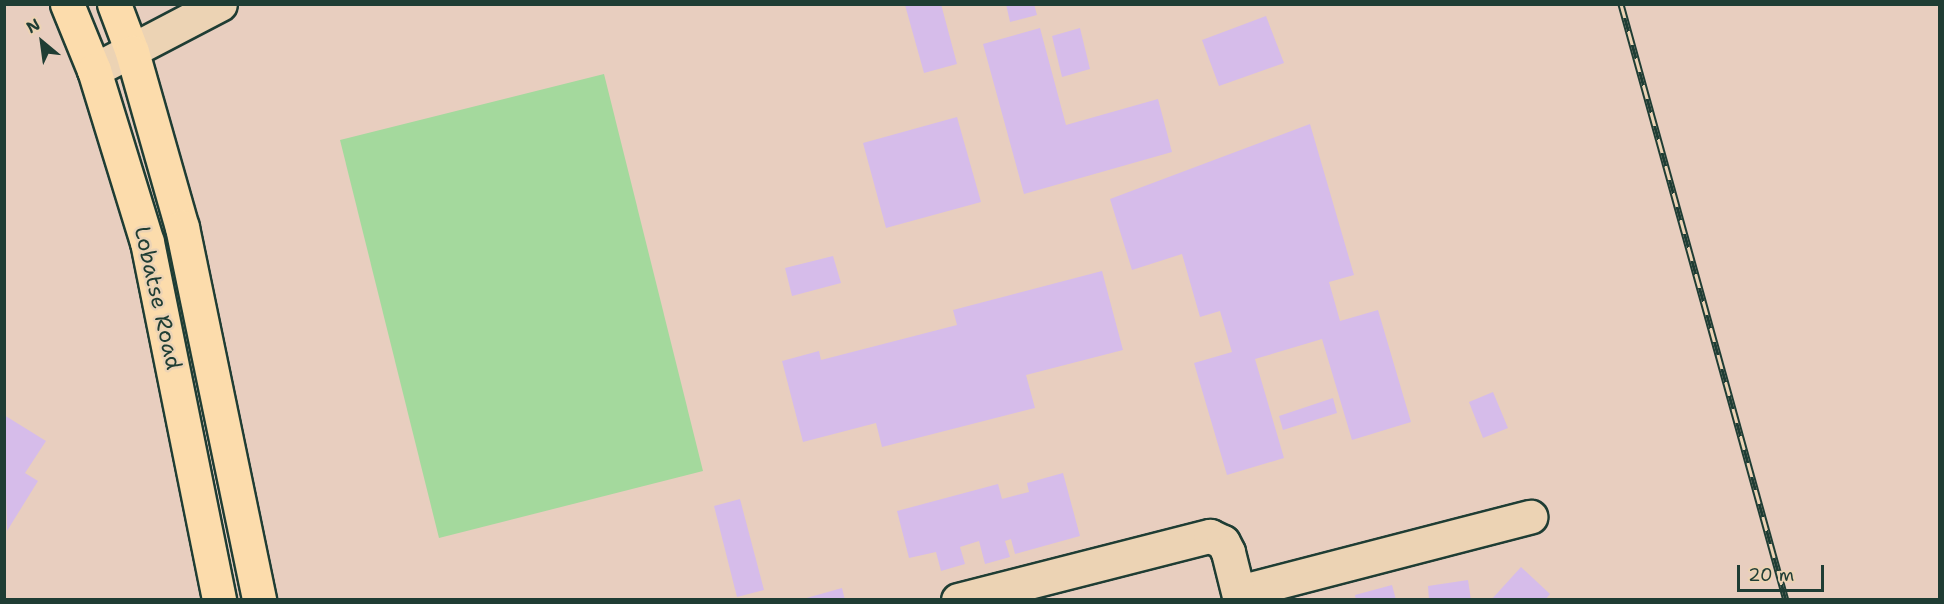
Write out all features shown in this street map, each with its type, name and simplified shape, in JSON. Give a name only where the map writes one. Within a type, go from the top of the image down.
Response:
[{"type":"highway","name":"Lobatse Road","points":[[68,4],[94,70],[147,242],[219,600]]},
{"type":"highway","name":"Lobatse Road","points":[[114,4],[132,52],[182,227],[259,600]]},
{"type":"street","points":[[94,70],[220,4]]},
{"type":"street","points":[[958,600],[1210,536],[1223,542],[1239,596],[1530,517]]},
{"type":"green space","points":[[604,74],[703,471],[439,538],[340,140]]},
{"type":"building","points":[[941,4],[957,64],[924,73],[905,5]]},
{"type":"building","points":[[1006,4],[1034,4],[1037,15],[1010,22]]},
{"type":"building","points":[[1266,16],[1284,63],[1219,86],[1202,40]]},
{"type":"building","points":[[1040,28],[1066,125],[1158,99],[1172,152],[1024,194],[983,44]]},
{"type":"building","points":[[1080,28],[1090,69],[1062,77],[1052,36]]},
{"type":"building","points":[[957,117],[981,202],[886,228],[863,143]]},
{"type":"building","points":[[1310,124],[1354,275],[1329,282],[1340,321],[1378,310],[1411,422],[1352,440],[1322,339],[1255,359],[1284,458],[1227,475],[1194,363],[1232,352],[1220,311],[1200,317],[1182,254],[1132,270],[1110,199]]},
{"type":"building","points":[[833,256],[841,283],[792,296],[785,268]]},
{"type":"building","points":[[1102,271],[1123,350],[1026,375],[1035,408],[882,447],[876,423],[803,442],[782,361],[819,351],[821,360],[957,325],[953,310]]},
{"type":"building","points":[[1493,392],[1508,428],[1483,438],[1469,402]]},
{"type":"building","points":[[1333,398],[1337,413],[1283,430],[1279,416]]},
{"type":"building","points":[[4,415],[46,441],[25,473],[38,481],[7,531]]},
{"type":"building","points":[[1063,473],[1080,536],[1015,554],[1011,539],[1005,541],[1010,557],[985,564],[979,541],[960,547],[965,564],[941,571],[936,552],[909,558],[897,511],[998,484],[1002,499],[1029,492],[1027,483]]},
{"type":"building","points":[[740,499],[764,590],[737,597],[714,506]]},
{"type":"building","points":[[1521,567],[1550,594],[1545,600],[1491,600]]},
{"type":"building","points":[[1468,580],[1471,600],[1429,600],[1428,586]]},
{"type":"building","points":[[1392,585],[1396,600],[1356,600],[1355,595]]},
{"type":"building","points":[[842,588],[845,600],[803,600],[803,599]]},
{"type":"railway","points":[[1621,4],[1786,600]]}]
